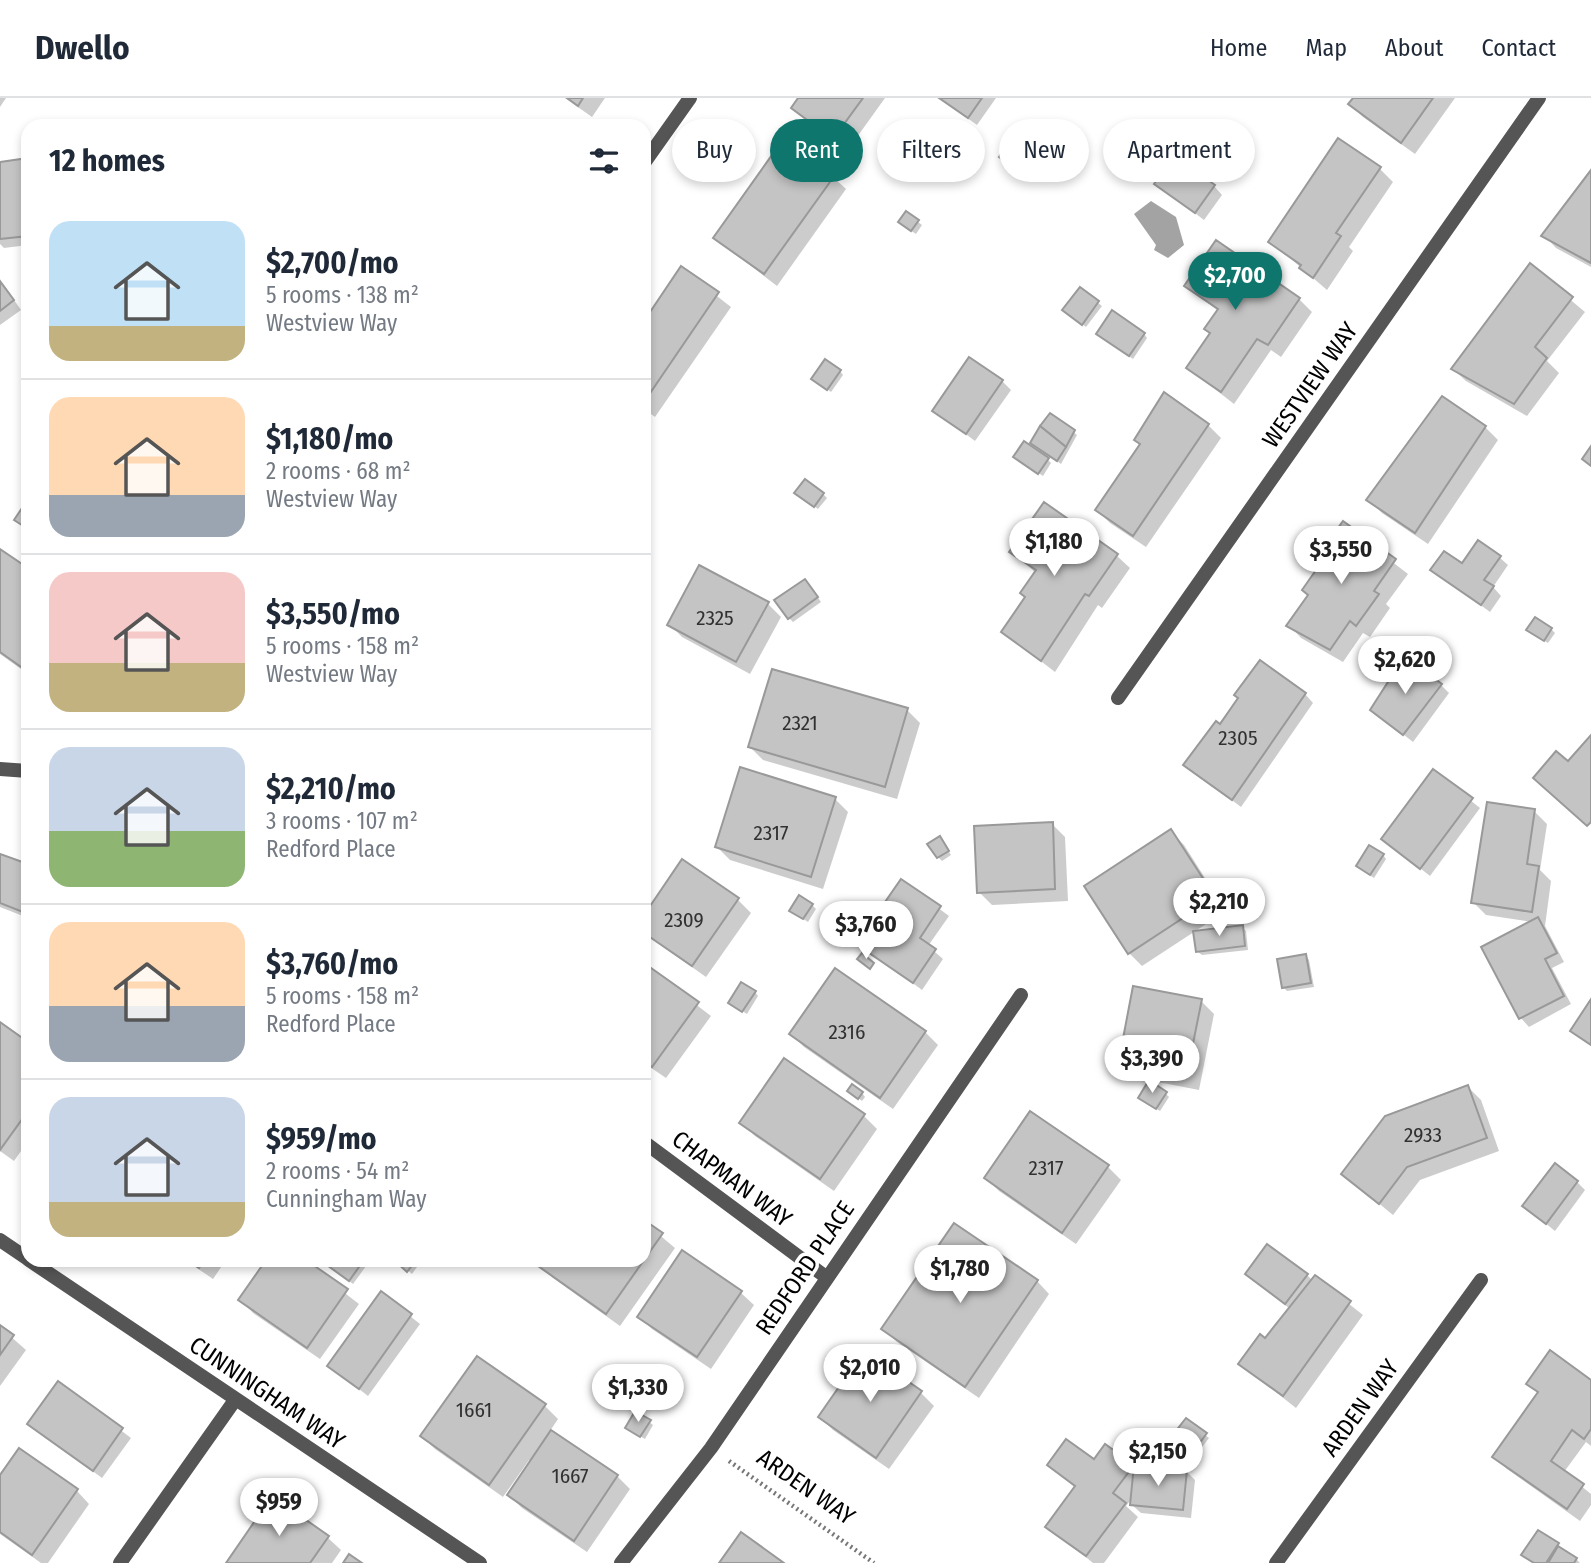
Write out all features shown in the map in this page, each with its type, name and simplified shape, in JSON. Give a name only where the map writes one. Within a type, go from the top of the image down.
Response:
[{"type":"street","points":[[651,153],[690,98]]},
{"type":"street","name":"WESTVIEW WAY","points":[[1118,698],[1539,98]]},
{"type":"street","points":[[0,769],[21,770]]},
{"type":"street","name":"REDFORD PLACE","points":[[621,1563],[711,1448],[1021,995]]},
{"type":"street","name":"CHAPMAN WAY","points":[[651,1147],[826,1277]]},
{"type":"street","name":"CUNNINGHAM WAY","points":[[0,1240],[21,1254]]},
{"type":"street","name":"CUNNINGHAM WAY","points":[[39,1267],[480,1563]]},
{"type":"street","name":"ARDEN WAY","points":[[1276,1563],[1481,1280]]},
{"type":"street","points":[[120,1563],[236,1400]]},
{"type":"path","name":"ARDEN WAY","points":[[711,1448],[874,1563]]},
{"type":"shaded area","points":[[1151,201],[1176,217],[1184,245],[1168,258],[1154,250],[1156,245],[1134,214]]},
{"type":"building","points":[[567,98],[583,98],[578,106]]},
{"type":"building","points":[[798,98],[863,98],[848,119],[806,119],[791,108]]},
{"type":"building","points":[[939,98],[982,98],[968,118]]},
{"type":"building","points":[[1353,98],[1433,98],[1401,143],[1348,104]]},
{"type":"building","points":[[1338,138],[1381,167],[1336,233],[1341,236],[1313,278],[1299,268],[1301,265],[1268,242]]},
{"type":"building","points":[[770,158],[770,182],[830,182],[764,274],[713,238],[753,182],[756,182],[756,177]]},
{"type":"building","points":[[21,159],[21,237],[0,239],[0,162]]},
{"type":"building","points":[[1591,170],[1591,263],[1541,236]]},
{"type":"building","points":[[1211,182],[1215,185],[1195,213],[1154,184]]},
{"type":"building","points":[[906,211],[919,220],[911,231],[898,222]]},
{"type":"building","points":[[1216,240],[1300,298],[1268,345],[1257,339],[1221,392],[1186,368],[1210,333],[1204,329],[1218,309],[1184,286]]},
{"type":"building","points":[[1530,263],[1573,297],[1535,347],[1547,358],[1514,404],[1451,369]]},
{"type":"building","points":[[681,266],[719,292],[651,392],[651,311]]},
{"type":"building","points":[[0,281],[14,300],[0,311]]},
{"type":"building","points":[[1080,287],[1099,301],[1082,325],[1062,310]]},
{"type":"building","points":[[1112,310],[1145,333],[1129,356],[1096,334]]},
{"type":"building","points":[[969,357],[1003,380],[966,434],[932,411]]},
{"type":"building","points":[[825,359],[841,370],[827,390],[811,379]]},
{"type":"building","points":[[1164,392],[1209,424],[1133,536],[1095,510],[1140,444],[1134,440]]},
{"type":"building","points":[[1442,396],[1486,426],[1415,533],[1366,500]]},
{"type":"building","points":[[1050,413],[1075,430],[1066,447],[1040,426]]},
{"type":"building","points":[[1040,426],[1066,447],[1057,461],[1030,443]]},
{"type":"building","points":[[1024,441],[1049,458],[1038,474],[1013,457]]},
{"type":"building","points":[[1591,446],[1591,466],[1582,459]]},
{"type":"building","points":[[805,479],[824,493],[814,507],[794,493]]},
{"type":"building","points":[[1044,502],[1118,554],[1089,596],[1085,594],[1041,661],[1001,632],[1025,597],[1020,593],[1036,570],[1009,552]]},
{"type":"building","points":[[21,510],[21,524],[14,520]]},
{"type":"building","points":[[1343,521],[1396,559],[1374,591],[1379,594],[1356,626],[1350,621],[1330,650],[1286,626],[1308,595],[1302,590],[1316,570],[1311,566]]},
{"type":"building","points":[[1478,540],[1501,556],[1484,580],[1494,586],[1481,605],[1430,570],[1444,551],[1462,563]]},
{"type":"building","points":[[0,549],[21,563],[21,667],[0,652]]},
{"type":"building","points":[[699,565],[769,602],[736,662],[667,625]]},
{"type":"building","points":[[805,579],[818,597],[788,619],[774,600]]},
{"type":"building","points":[[1535,617],[1552,628],[1544,641],[1526,630]]},
{"type":"building","points":[[1404,657],[1442,684],[1403,735],[1370,710]]},
{"type":"building","points":[[1260,660],[1306,693],[1232,800],[1183,765],[1216,721],[1220,724],[1238,698],[1234,695]]},
{"type":"building","points":[[772,669],[908,708],[885,787],[748,747]]},
{"type":"building","points":[[1591,735],[1591,822],[1587,826],[1533,778],[1556,751],[1568,761]]},
{"type":"building","points":[[740,767],[836,797],[811,877],[715,847]]},
{"type":"building","points":[[1433,769],[1473,798],[1420,869],[1381,839]]},
{"type":"building","points":[[1487,802],[1535,809],[1527,864],[1539,866],[1532,912],[1471,903]]},
{"type":"building","points":[[1053,822],[1055,889],[977,893],[974,826]]},
{"type":"building","points":[[1171,829],[1215,897],[1128,954],[1084,886]]},
{"type":"building","points":[[940,836],[949,851],[937,858],[927,844]]},
{"type":"building","points":[[1369,845],[1384,854],[1370,875],[1356,866]]},
{"type":"building","points":[[0,854],[21,862],[21,911],[0,903]]},
{"type":"building","points":[[682,859],[739,898],[692,966],[651,938],[651,905]]},
{"type":"building","points":[[901,879],[941,906],[920,938],[936,949],[913,983],[856,944]]},
{"type":"building","points":[[799,895],[813,904],[803,919],[789,911]]},
{"type":"building","points":[[1538,917],[1557,953],[1545,959],[1564,996],[1519,1019],[1481,947]]},
{"type":"building","points":[[1243,925],[1245,946],[1196,952],[1193,931]]},
{"type":"building","points":[[862,953],[874,963],[870,969],[857,959]]},
{"type":"building","points":[[1306,954],[1311,983],[1282,988],[1277,959]]},
{"type":"building","points":[[651,968],[699,1002],[651,1066]]},
{"type":"building","points":[[835,968],[926,1031],[880,1098],[789,1034]]},
{"type":"building","points":[[741,982],[756,991],[742,1012],[728,1003]]},
{"type":"building","points":[[1133,986],[1202,999],[1186,1078],[1118,1065]]},
{"type":"building","points":[[1591,999],[1591,1045],[1570,1031]]},
{"type":"building","points":[[0,1022],[21,1037],[21,1121],[0,1150]]},
{"type":"building","points":[[784,1058],[865,1114],[820,1179],[739,1123]]},
{"type":"building","points":[[1149,1080],[1167,1092],[1156,1109],[1138,1098]]},
{"type":"building","points":[[852,1084],[863,1092],[858,1099],[847,1091]]},
{"type":"building","points":[[1468,1085],[1487,1138],[1407,1167],[1379,1204],[1341,1174],[1385,1116]]},
{"type":"building","points":[[1030,1111],[1109,1165],[1062,1233],[984,1178]]},
{"type":"building","points":[[1555,1163],[1578,1181],[1546,1224],[1522,1206]]},
{"type":"building","points":[[954,1223],[1038,1280],[965,1387],[881,1329]]},
{"type":"building","points":[[651,1225],[663,1233],[651,1250]]},
{"type":"building","points":[[1267,1244],[1308,1274],[1285,1304],[1245,1274]]},
{"type":"building","points":[[682,1250],[742,1291],[697,1357],[637,1317]]},
{"type":"building","points":[[261,1267],[316,1267],[348,1289],[307,1348],[238,1300]]},
{"type":"building","points":[[330,1267],[359,1267],[349,1281]]},
{"type":"building","points":[[539,1267],[639,1267],[606,1314]]},
{"type":"building","points":[[1315,1275],[1351,1301],[1283,1396],[1238,1364],[1260,1334],[1265,1338]]},
{"type":"building","points":[[381,1291],[412,1314],[359,1389],[327,1366]]},
{"type":"building","points":[[0,1325],[14,1335],[0,1355]]},
{"type":"building","points":[[1550,1350],[1591,1380],[1591,1429],[1584,1439],[1572,1430],[1551,1461],[1584,1484],[1567,1509],[1492,1457],[1538,1392],[1526,1384]]},
{"type":"building","points":[[864,1351],[922,1391],[876,1458],[818,1417]]},
{"type":"building","points":[[477,1356],[546,1404],[489,1485],[420,1436]]},
{"type":"building","points":[[58,1381],[123,1428],[93,1471],[27,1424]]},
{"type":"building","points":[[635,1411],[651,1420],[640,1437],[625,1428]]},
{"type":"building","points":[[1186,1418],[1207,1433],[1196,1448],[1175,1432]]},
{"type":"building","points":[[551,1430],[618,1475],[574,1541],[507,1495]]},
{"type":"building","points":[[1066,1439],[1094,1459],[1105,1444],[1134,1465],[1113,1493],[1126,1503],[1086,1556],[1045,1527],[1075,1486],[1047,1465]]},
{"type":"building","points":[[19,1448],[78,1489],[32,1555],[0,1532],[0,1475]]},
{"type":"building","points":[[1134,1465],[1187,1470],[1183,1510],[1130,1505]]},
{"type":"building","points":[[272,1496],[329,1536],[310,1563],[226,1563]]},
{"type":"building","points":[[1538,1530],[1559,1543],[1546,1563],[1534,1563],[1521,1555]]},
{"type":"building","points":[[741,1532],[784,1563],[719,1563]]},
{"type":"building","points":[[1558,1546],[1577,1558],[1574,1563],[1548,1563]]},
{"type":"building","points":[[349,1554],[362,1563],[343,1563]]}]
